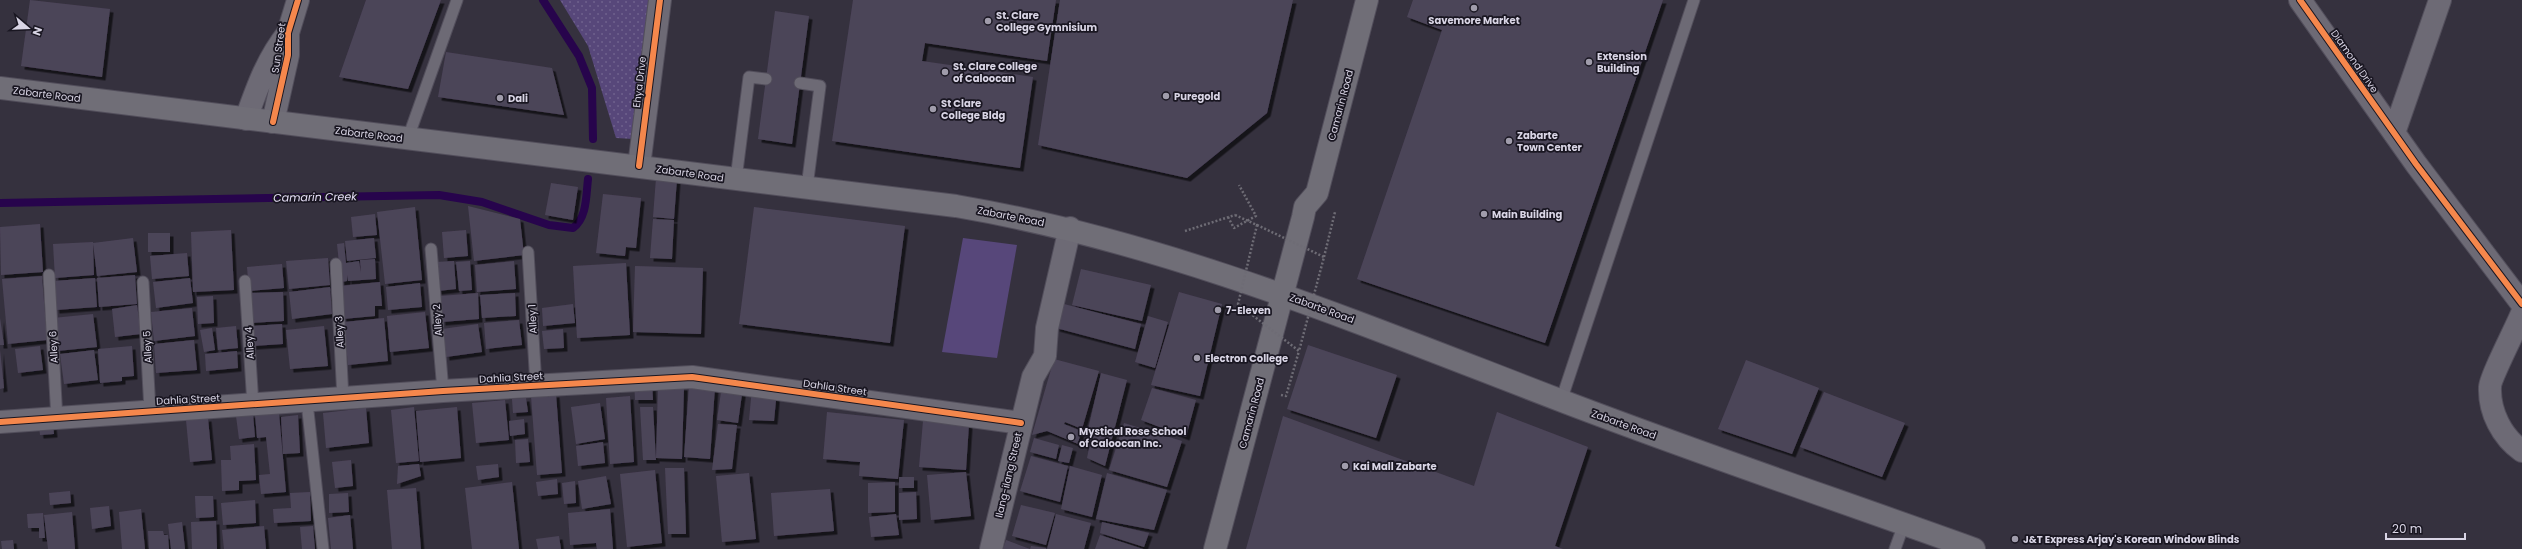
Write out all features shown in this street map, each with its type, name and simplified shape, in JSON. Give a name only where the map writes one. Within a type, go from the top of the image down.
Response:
[{"type":"main road","name":"Camarin Road","points":[[1215,549],[1305,207],[1303,190],[1352,0]]},
{"type":"main road","name":"Camarin Road","points":[[1305,207],[1317,193],[1367,0]]},
{"type":"main road","name":"Zabarte Road","points":[[0,88],[956,206],[1070,228],[1180,260],[1320,306],[1561,401],[1974,549]]},
{"type":"street","name":"Sun Street","points":[[273,122],[288,55],[288,33],[298,0]]},
{"type":"street","name":"Ehya Drive","points":[[639,166],[660,0]]},
{"type":"street","name":"Diamond Drive","points":[[2300,0],[2394,133],[2522,304]]},
{"type":"street","points":[[2394,133],[2440,0]]},
{"type":"street","name":"Sun Street","points":[[246,118],[264,70],[274,52],[288,33]]},
{"type":"street","name":"Ilang-ilang Street","points":[[991,549],[1033,378],[1045,356],[1047,328],[1070,228]]},
{"type":"street","points":[[2522,313],[2490,386],[2493,416],[2514,445],[2522,451]]},
{"type":"street","name":"Dahlia Street","points":[[0,422],[57,420],[150,411],[307,402],[442,391],[692,377],[1021,423]]},
{"type":"lane","points":[[408,138],[457,0]]},
{"type":"lane","points":[[1561,401],[1694,0]]},
{"type":"lane","points":[[736,179],[749,77],[766,79]]},
{"type":"lane","points":[[800,83],[820,86],[807,187]]},
{"type":"lane","name":"Alley 2","points":[[431,249],[442,391]]},
{"type":"lane","name":"Alley 1","points":[[528,252],[536,386]]},
{"type":"lane","name":"Alley 3","points":[[336,264],[343,399]]},
{"type":"lane","name":"Alley 6","points":[[49,275],[57,420]]},
{"type":"lane","name":"Alley 4","points":[[245,281],[253,405]]},
{"type":"lane","name":"Alley 5","points":[[143,282],[150,411]]},
{"type":"lane","points":[[307,402],[323,549]]},
{"type":"lane","points":[[1895,549],[1904,524]]},
{"type":"path","points":[[1228,218],[1234,228],[1256,216],[1239,185]]},
{"type":"path","points":[[1288,390],[1335,212]]},
{"type":"path","points":[[1186,231],[1207,226],[1235,215],[1324,257]]},
{"type":"path","points":[[1257,225],[1238,304],[1299,351]]},
{"type":"shaded area","points":[[560,0],[671,0],[651,140],[616,138],[588,46]]},
{"type":"shaded area","points":[[963,238],[1017,245],[997,358],[942,352]]},
{"type":"building","points":[[30,0],[110,9],[102,77],[21,66]]},
{"type":"building","points":[[366,0],[441,0],[408,89],[339,77]]},
{"type":"building","name":"St. Clare College of Caloocan","points":[[853,0],[1056,0],[1047,61],[925,43],[922,61],[1033,77],[1020,168],[832,141]]},
{"type":"building","name":"Puregold","points":[[1060,0],[1293,0],[1267,113],[1187,178],[1038,145]]},
{"type":"building","name":"Zabarte Town Center","points":[[1413,0],[1663,0],[1545,343],[1357,279],[1442,30],[1407,17]]},
{"type":"building","points":[[775,11],[809,16],[792,144],[758,139]]},
{"type":"building","points":[[446,52],[552,68],[564,115],[438,97]]},
{"type":"building","points":[[656,178],[677,179],[674,219],[653,217]]},
{"type":"building","points":[[551,183],[578,187],[573,220],[545,215]]},
{"type":"building","points":[[603,194],[641,198],[636,248],[626,247],[625,256],[596,253]]},
{"type":"building","points":[[468,206],[520,219],[524,255],[474,261]]},
{"type":"building","points":[[415,207],[422,280],[385,284],[377,212]]},
{"type":"building","points":[[754,207],[905,226],[890,343],[739,324]]},
{"type":"building","points":[[375,214],[377,235],[353,237],[351,217]]},
{"type":"building","points":[[653,219],[674,220],[672,259],[650,258]]},
{"type":"building","points":[[40,224],[43,272],[1,275],[0,227]]},
{"type":"building","points":[[231,230],[234,290],[193,292],[191,232]]},
{"type":"building","points":[[466,230],[468,256],[444,258],[442,232]]},
{"type":"building","points":[[148,233],[170,233],[170,252],[148,252]]},
{"type":"building","points":[[133,238],[137,272],[97,276],[93,243]]},
{"type":"building","points":[[374,238],[376,258],[347,261],[345,241]]},
{"type":"building","points":[[93,242],[94,275],[55,278],[53,244]]},
{"type":"building","points":[[344,243],[346,263],[359,261],[361,273],[360,260],[375,259],[376,279],[348,281],[347,275],[347,281],[341,282],[337,244]]},
{"type":"building","points":[[187,253],[189,276],[152,279],[150,256]]},
{"type":"building","points":[[328,258],[330,285],[289,289],[286,261]]},
{"type":"building","points":[[454,261],[456,289],[438,291],[436,262]]},
{"type":"building","points":[[470,261],[472,290],[459,291],[456,262]]},
{"type":"building","points":[[514,261],[516,289],[477,292],[475,265]]},
{"type":"building","points":[[626,263],[630,335],[577,338],[573,266]]},
{"type":"building","points":[[282,264],[284,288],[249,291],[247,267]]},
{"type":"building","points":[[635,266],[703,268],[701,334],[633,332]]},
{"type":"building","points":[[1081,269],[1151,285],[1142,321],[1072,305]]},
{"type":"building","points":[[135,275],[137,304],[99,307],[97,278]]},
{"type":"building","points":[[42,276],[47,340],[8,344],[2,279]]},
{"type":"building","points":[[95,278],[97,307],[56,310],[53,281]]},
{"type":"building","points":[[190,278],[193,303],[156,308],[153,282]]},
{"type":"building","points":[[380,282],[382,306],[375,306],[375,316],[343,319],[340,286]]},
{"type":"building","points":[[420,283],[422,307],[388,310],[386,287]]},
{"type":"building","points":[[330,287],[332,314],[292,319],[289,292]]},
{"type":"building","points":[[283,292],[284,321],[250,323],[248,293]]},
{"type":"building","points":[[1179,292],[1222,304],[1200,396],[1151,385]]},
{"type":"building","points":[[478,293],[479,319],[442,322],[440,296]]},
{"type":"building","points":[[515,293],[516,316],[482,318],[480,295]]},
{"type":"building","points":[[213,296],[214,323],[198,324],[197,297]]},
{"type":"building","points":[[573,304],[575,323],[543,326],[542,308]]},
{"type":"building","points":[[1064,304],[1141,324],[1135,349],[1056,328]]},
{"type":"building","points":[[137,305],[141,334],[115,337],[112,309]]},
{"type":"building","points":[[192,308],[195,336],[154,341],[151,312]]},
{"type":"building","points":[[425,312],[429,348],[390,352],[387,316]]},
{"type":"building","points":[[93,314],[97,347],[57,351],[53,318]]},
{"type":"building","points":[[1148,316],[1168,322],[1155,368],[1135,362]]},
{"type":"building","points":[[0,318],[4,345],[0,345]]},
{"type":"building","points":[[384,318],[388,361],[348,365],[344,322]]},
{"type":"building","points":[[519,320],[522,345],[486,349],[484,323]]},
{"type":"building","points":[[282,324],[283,344],[253,346],[251,326]]},
{"type":"building","points":[[478,324],[482,352],[446,357],[442,329]]},
{"type":"building","points":[[236,326],[238,348],[218,350],[216,328]]},
{"type":"building","points":[[324,326],[328,366],[290,369],[286,330]]},
{"type":"building","points":[[212,328],[215,350],[204,352],[200,330]]},
{"type":"building","points":[[563,329],[564,348],[544,349],[542,331]]},
{"type":"building","points":[[194,340],[197,370],[156,373],[154,344]]},
{"type":"building","points":[[1308,345],[1397,375],[1376,438],[1287,409]]},
{"type":"building","points":[[40,346],[43,370],[18,373],[15,349]]},
{"type":"building","points":[[132,346],[134,376],[122,377],[122,381],[100,383],[98,349]]},
{"type":"building","points":[[0,350],[4,388],[0,389]]},
{"type":"building","points":[[94,350],[98,380],[64,384],[60,354]]},
{"type":"building","points":[[237,351],[238,368],[206,371],[205,354]]},
{"type":"building","points":[[1054,359],[1099,371],[1082,429],[1065,422],[1064,424],[1081,431],[1078,444],[1047,431],[1032,435]]},
{"type":"building","points":[[1746,360],[1819,388],[1792,454],[1718,429]]},
{"type":"building","points":[[1101,373],[1127,380],[1105,466],[1087,458],[1089,448],[1084,447]]},
{"type":"building","points":[[634,381],[652,381],[653,400],[635,400]]},
{"type":"building","points":[[722,385],[743,387],[738,423],[717,420]]},
{"type":"building","points":[[658,386],[684,387],[682,459],[656,458]]},
{"type":"building","points":[[689,386],[715,387],[710,459],[684,457]]},
{"type":"building","points":[[752,388],[777,390],[774,421],[749,420]]},
{"type":"building","points":[[1152,388],[1196,400],[1186,437],[1141,420]]},
{"type":"building","points":[[1824,392],[1905,423],[1882,477],[1800,447]]},
{"type":"building","points":[[556,394],[562,473],[537,475],[531,396]]},
{"type":"building","points":[[630,396],[634,462],[610,464],[606,398]]},
{"type":"building","points":[[526,398],[528,412],[513,413],[512,399]]},
{"type":"building","points":[[505,400],[509,440],[476,443],[472,403]]},
{"type":"building","points":[[600,403],[605,439],[576,444],[571,407]]},
{"type":"building","points":[[414,407],[419,461],[396,463],[391,410]]},
{"type":"building","points":[[457,407],[461,458],[420,462],[416,411]]},
{"type":"building","points":[[640,407],[653,407],[656,460],[643,460]]},
{"type":"building","points":[[366,408],[369,443],[326,448],[323,413]]},
{"type":"building","points":[[827,412],[904,420],[898,479],[859,476],[860,462],[823,459]]},
{"type":"building","name":"Kai Mall Zabarte","points":[[1497,412],[1588,447],[1555,546],[1563,549],[1246,549],[1283,416],[1474,486]]},
{"type":"building","points":[[279,413],[286,492],[261,494],[259,475],[270,474],[266,437],[257,438],[255,415]]},
{"type":"building","points":[[253,414],[255,437],[239,439],[236,416]]},
{"type":"building","points":[[298,415],[300,453],[283,454],[281,417]]},
{"type":"building","points":[[208,418],[212,460],[190,462],[186,420]]},
{"type":"building","points":[[524,419],[525,434],[510,436],[509,421]]},
{"type":"building","points":[[923,421],[969,424],[966,470],[919,467]]},
{"type":"building","points":[[1124,423],[1182,441],[1167,487],[1109,470]]},
{"type":"building","points":[[718,424],[737,425],[732,469],[712,470]]},
{"type":"building","points":[[53,425],[54,434],[40,435],[39,426]]},
{"type":"building","points":[[1034,438],[1059,445],[1056,459],[1030,452]]},
{"type":"building","points":[[528,439],[530,462],[516,463],[515,440]]},
{"type":"building","points":[[603,442],[605,463],[578,466],[576,446]]},
{"type":"building","points":[[254,444],[256,480],[239,481],[239,490],[222,491],[221,460],[231,460],[230,446]]},
{"type":"building","points":[[1062,445],[1073,448],[1069,463],[1058,461]]},
{"type":"building","points":[[1031,456],[1068,466],[1060,502],[1020,491]]},
{"type":"building","points":[[351,460],[353,486],[335,488],[332,462]]},
{"type":"building","points":[[419,464],[421,476],[397,484],[398,466]]},
{"type":"building","points":[[498,464],[499,477],[478,480],[476,466]]},
{"type":"building","points":[[1070,466],[1102,475],[1092,517],[1061,509]]},
{"type":"building","points":[[665,468],[684,468],[686,534],[668,534]]},
{"type":"building","points":[[655,470],[662,543],[627,547],[620,474]]},
{"type":"building","points":[[966,472],[971,516],[931,520],[927,475]]},
{"type":"building","points":[[749,473],[756,539],[722,542],[716,476]]},
{"type":"building","points":[[1107,473],[1167,490],[1154,530],[1096,519]]},
{"type":"building","points":[[606,476],[611,504],[582,509],[578,481]]},
{"type":"building","points":[[899,477],[914,477],[914,488],[899,488]]},
{"type":"building","points":[[557,479],[558,494],[538,496],[536,482]]},
{"type":"building","points":[[575,481],[576,503],[564,504],[562,483]]},
{"type":"building","points":[[512,482],[519,549],[472,549],[465,488]]},
{"type":"building","points":[[895,482],[895,512],[868,513],[868,483]]},
{"type":"building","points":[[416,488],[421,549],[392,549],[387,490]]},
{"type":"building","points":[[830,489],[834,531],[774,536],[771,493]]},
{"type":"building","points":[[70,491],[71,503],[50,505],[49,493]]},
{"type":"building","points":[[310,492],[311,521],[274,523],[273,509],[291,508],[290,493]]},
{"type":"building","points":[[916,492],[917,519],[899,520],[899,493]]},
{"type":"building","points":[[348,493],[349,512],[329,513],[329,494]]},
{"type":"building","points":[[195,496],[213,496],[214,517],[196,518]]},
{"type":"building","points":[[255,500],[256,523],[223,525],[221,503]]},
{"type":"building","points":[[1021,505],[1055,513],[1046,545],[1012,536]]},
{"type":"building","points":[[109,506],[111,526],[92,529],[90,508]]},
{"type":"building","points":[[141,509],[145,549],[122,549],[119,512]]},
{"type":"building","points":[[610,509],[613,549],[597,549],[596,543],[570,545],[568,513]]},
{"type":"building","points":[[72,512],[75,549],[48,549],[44,515]]},
{"type":"building","points":[[43,513],[45,538],[39,538],[39,528],[28,528],[27,514]]},
{"type":"building","points":[[896,514],[899,535],[871,537],[869,517]]},
{"type":"building","points":[[1056,514],[1091,523],[1084,549],[1047,549]]},
{"type":"building","points":[[350,515],[353,549],[331,549],[328,518]]},
{"type":"building","points":[[216,521],[217,549],[192,549],[191,522]]},
{"type":"building","points":[[182,522],[185,549],[171,549],[168,524]]},
{"type":"building","points":[[1102,522],[1149,533],[1144,547],[1100,533]]},
{"type":"building","points":[[264,526],[266,549],[224,549],[222,530]]},
{"type":"building","points":[[313,526],[315,549],[302,549],[300,527]]},
{"type":"building","points":[[148,531],[163,531],[164,535],[168,535],[169,549],[149,549]]},
{"type":"building","points":[[1100,535],[1143,549],[1095,549]]},
{"type":"building","points":[[559,536],[561,549],[538,549],[536,539]]},
{"type":"building","points":[[13,540],[14,549],[2,549],[1,541]]},
{"type":"building","points":[[1006,540],[1030,549],[1003,549]]},
{"type":"building","points":[[1031,546],[1046,548],[1046,549],[1030,549]]},
{"type":"waterway","name":"Camarin Creek","points":[[543,0],[579,56],[592,88],[593,139]]},
{"type":"waterway","name":"Camarin Creek","points":[[0,203],[439,195],[482,202],[549,225],[573,228],[578,224],[583,213],[588,179]]},
{"type":"cycle path","points":[[273,122],[288,55],[288,33],[298,0]]},
{"type":"cycle path","points":[[639,166],[660,0]]},
{"type":"cycle path","points":[[2300,0],[2416,164],[2522,304]]},
{"type":"cycle path","points":[[0,422],[443,391],[692,377],[1021,423]]},
{"type":"place","name":"Savemore Market","points":[[1474,8]]},
{"type":"place","name":"St. Clare College Gymnisium","points":[[988,21]]},
{"type":"place","name":"Extension Building","points":[[1589,62]]},
{"type":"place","name":"St. Clare College of Caloocan","points":[[945,72]]},
{"type":"place","name":"Puregold","points":[[1166,96]]},
{"type":"place","name":"Dali","points":[[500,98]]},
{"type":"place","name":"St Clare College Bldg","points":[[933,109]]},
{"type":"place","name":"Zabarte Town Center","points":[[1509,141]]},
{"type":"place","name":"Main Building","points":[[1484,214]]},
{"type":"place","name":"7-Eleven","points":[[1218,310]]},
{"type":"place","name":"Electron College","points":[[1197,358]]},
{"type":"place","name":"Mystical Rose School of Caloocan Inc.","points":[[1071,437]]},
{"type":"place","name":"Kai Mall Zabarte","points":[[1345,466]]},
{"type":"place","name":"J&T Express Arjay's Korean Window Blinds","points":[[2015,539]]}]
